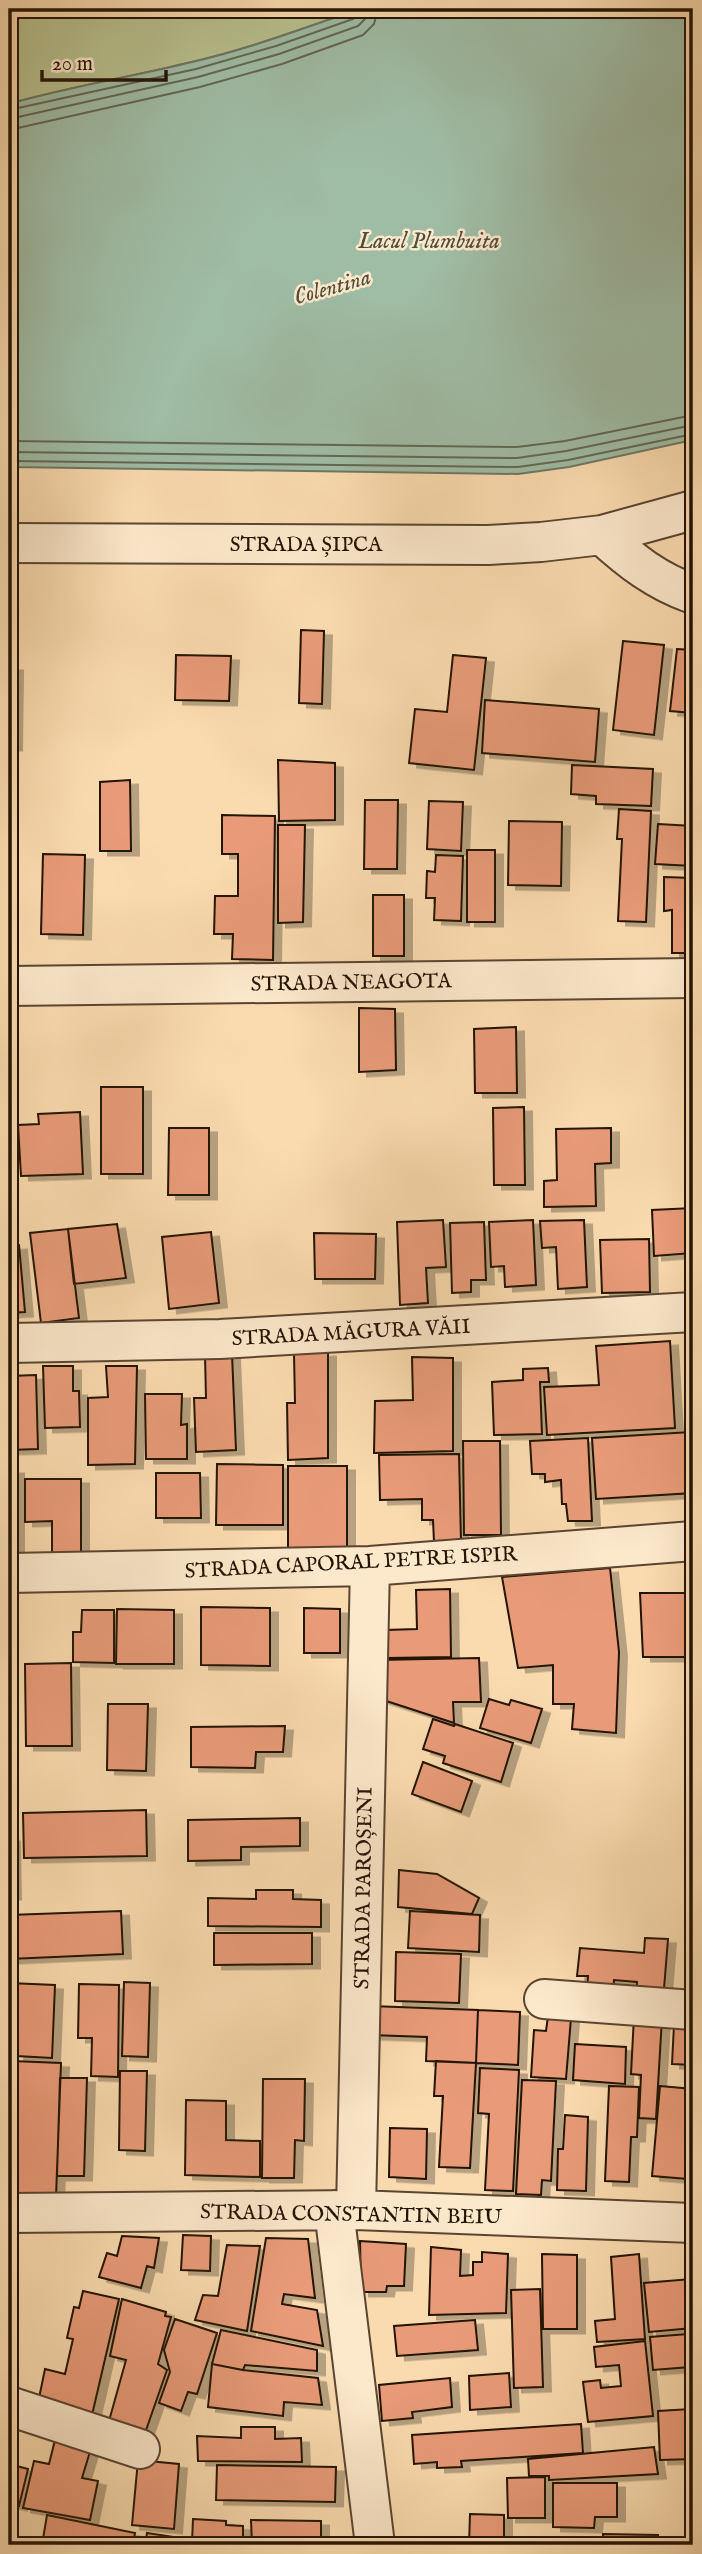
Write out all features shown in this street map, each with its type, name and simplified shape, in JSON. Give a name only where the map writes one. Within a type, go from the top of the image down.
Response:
[{"type":"street","name":"STRADA ȘIPCA","points":[[9,542],[488,545],[602,535],[693,510]]},
{"type":"street","points":[[602,535],[635,565],[674,587],[693,594]]},
{"type":"street","name":"STRADA NEAGOTA","points":[[9,986],[693,978]]},
{"type":"street","name":"STRADA MĂGURA VĂII","points":[[9,1343],[220,1339],[693,1312]]},
{"type":"street","name":"STRADA CAPORAL PETRE ISPIR","points":[[9,1573],[370,1566],[693,1541]]},
{"type":"street","name":"STRADA PAROȘENI","points":[[370,1566],[345,2210],[375,2545]]},
{"type":"street","points":[[544,1999],[693,2010]]},
{"type":"street","name":"STRADA CONSTANTIN BEIU","points":[[9,2213],[345,2210],[693,2223]]},
{"type":"street","points":[[9,2406],[140,2449]]},
{"type":"shaded area","points":[[9,9],[360,9],[213,57],[9,104]]},
{"type":"water","name":"Lacul Plumbuita","points":[[360,9],[693,9],[693,440],[569,467],[518,474],[9,467],[9,104],[213,57]]},
{"type":"building","points":[[301,630],[324,631],[322,704],[299,703]]},
{"type":"building","points":[[623,641],[664,645],[654,735],[613,730]]},
{"type":"building","points":[[677,649],[693,650],[693,713],[670,711]]},
{"type":"building","points":[[176,655],[231,656],[229,701],[175,700]]},
{"type":"building","points":[[453,655],[486,658],[474,770],[409,763],[415,709],[447,712]]},
{"type":"building","points":[[9,666],[15,666],[14,746],[9,746]]},
{"type":"building","points":[[485,700],[599,709],[595,762],[482,753]]},
{"type":"building","points":[[278,760],[335,763],[335,820],[279,821]]},
{"type":"building","points":[[572,765],[653,769],[651,806],[596,804],[596,796],[571,794]]},
{"type":"building","points":[[130,780],[131,851],[100,851],[100,782]]},
{"type":"building","points":[[365,800],[398,800],[397,869],[364,869]]},
{"type":"building","points":[[429,801],[463,802],[461,851],[427,849]]},
{"type":"building","points":[[619,809],[651,811],[646,922],[618,921],[622,839],[617,839]]},
{"type":"building","points":[[222,815],[275,816],[273,960],[232,959],[233,934],[214,934],[215,896],[238,896],[238,854],[222,854]]},
{"type":"building","points":[[509,821],[562,822],[561,886],[508,885]]},
{"type":"building","points":[[658,824],[693,826],[693,866],[655,864]]},
{"type":"building","points":[[278,825],[305,825],[303,922],[278,923]]},
{"type":"building","points":[[467,850],[495,850],[495,922],[467,922]]},
{"type":"building","points":[[43,854],[85,855],[83,935],[41,934]]},
{"type":"building","points":[[436,855],[463,856],[461,921],[434,920],[435,898],[426,898],[427,871],[435,872]]},
{"type":"building","points":[[664,877],[693,878],[693,953],[672,953],[672,910],[664,911]]},
{"type":"building","points":[[373,895],[404,895],[404,956],[373,956]]},
{"type":"building","points":[[359,1008],[395,1009],[396,1070],[359,1072]]},
{"type":"building","points":[[516,1027],[517,1093],[475,1093],[474,1029]]},
{"type":"building","points":[[101,1087],[143,1087],[143,1174],[101,1174]]},
{"type":"building","points":[[524,1107],[525,1185],[494,1185],[493,1108]]},
{"type":"building","points":[[80,1112],[83,1174],[21,1176],[18,1125],[39,1124],[38,1114]]},
{"type":"building","points":[[169,1128],[209,1128],[209,1195],[168,1195]]},
{"type":"building","points":[[611,1128],[611,1163],[595,1164],[596,1206],[544,1207],[544,1181],[557,1180],[556,1129]]},
{"type":"building","points":[[693,1208],[693,1278],[692,1253],[654,1256],[652,1210]]},
{"type":"building","points":[[443,1220],[446,1267],[426,1268],[428,1303],[400,1305],[397,1222]]},
{"type":"building","points":[[533,1220],[536,1285],[505,1287],[504,1266],[491,1267],[489,1222]]},
{"type":"building","points":[[584,1220],[587,1287],[558,1289],[556,1247],[542,1248],[540,1221]]},
{"type":"building","points":[[484,1222],[486,1280],[471,1280],[471,1292],[452,1293],[450,1223]]},
{"type":"building","points":[[117,1224],[126,1278],[74,1284],[68,1229]]},
{"type":"building","points":[[68,1229],[79,1318],[41,1323],[30,1233]]},
{"type":"building","points":[[211,1232],[219,1303],[169,1309],[162,1237]]},
{"type":"building","points":[[314,1233],[376,1234],[375,1279],[315,1279]]},
{"type":"building","points":[[649,1239],[650,1292],[602,1293],[600,1240]]},
{"type":"building","points":[[19,1245],[25,1312],[9,1313],[9,1246]]},
{"type":"building","points":[[670,1341],[675,1428],[547,1435],[544,1387],[599,1385],[596,1346]]},
{"type":"building","points":[[328,1352],[328,1458],[288,1460],[287,1403],[295,1403],[294,1354]]},
{"type":"building","points":[[232,1354],[236,1450],[196,1452],[194,1398],[206,1398],[205,1355]]},
{"type":"building","points":[[412,1357],[453,1358],[453,1451],[374,1453],[375,1401],[413,1400]]},
{"type":"building","points":[[43,1366],[73,1366],[73,1391],[79,1391],[80,1427],[45,1428]]},
{"type":"building","points":[[106,1366],[137,1366],[135,1464],[88,1465],[88,1398],[108,1397]]},
{"type":"building","points":[[548,1368],[549,1382],[540,1382],[542,1434],[494,1435],[492,1382],[523,1380],[523,1369]]},
{"type":"building","points":[[36,1375],[38,1449],[9,1450],[9,1376]]},
{"type":"building","points":[[145,1394],[182,1394],[181,1425],[187,1424],[187,1459],[146,1459]]},
{"type":"building","points":[[691,1432],[693,1493],[596,1499],[592,1438]]},
{"type":"building","points":[[588,1438],[592,1521],[568,1521],[566,1504],[562,1504],[561,1480],[545,1482],[545,1474],[532,1474],[530,1441]]},
{"type":"building","points":[[463,1441],[500,1441],[501,1535],[464,1535]]},
{"type":"building","points":[[459,1454],[461,1542],[434,1542],[433,1520],[422,1520],[422,1499],[380,1500],[379,1455]]},
{"type":"building","points":[[217,1464],[283,1465],[283,1525],[216,1525]]},
{"type":"building","points":[[288,1466],[347,1466],[347,1548],[288,1548]]},
{"type":"building","points":[[9,1469],[16,1469],[16,1552],[9,1552]]},
{"type":"building","points":[[156,1473],[200,1473],[201,1518],[156,1518]]},
{"type":"building","points":[[25,1479],[81,1479],[81,1554],[52,1554],[52,1521],[25,1522]]},
{"type":"building","points":[[610,1568],[619,1652],[616,1733],[572,1729],[574,1704],[553,1704],[553,1665],[518,1668],[502,1577]]},
{"type":"building","points":[[450,1589],[451,1657],[386,1658],[386,1630],[417,1629],[416,1590]]},
{"type":"building","points":[[640,1593],[687,1593],[688,1657],[643,1657]]},
{"type":"building","points":[[201,1607],[270,1608],[270,1666],[201,1665]]},
{"type":"building","points":[[304,1608],[340,1609],[340,1653],[304,1653]]},
{"type":"building","points":[[117,1609],[174,1610],[174,1664],[116,1664]]},
{"type":"building","points":[[82,1610],[114,1610],[114,1663],[73,1662],[73,1632],[81,1632]]},
{"type":"building","points":[[479,1658],[481,1702],[453,1702],[454,1723],[377,1698],[378,1660]]},
{"type":"building","points":[[71,1663],[72,1746],[26,1746],[25,1664]]},
{"type":"building","points":[[489,1699],[509,1705],[511,1700],[542,1709],[531,1743],[480,1728]]},
{"type":"building","points":[[108,1704],[148,1704],[146,1771],[107,1770]]},
{"type":"building","points":[[433,1719],[513,1743],[501,1782],[443,1763],[445,1756],[423,1749]]},
{"type":"building","points":[[285,1726],[283,1752],[256,1752],[255,1768],[191,1767],[191,1727]]},
{"type":"building","points":[[423,1762],[472,1781],[461,1812],[412,1794]]},
{"type":"building","points":[[146,1810],[147,1856],[24,1858],[23,1813]]},
{"type":"building","points":[[300,1818],[300,1846],[241,1847],[241,1860],[188,1861],[188,1820]]},
{"type":"building","points":[[9,1837],[12,1837],[13,1895],[9,1895]]},
{"type":"building","points":[[399,1870],[437,1874],[479,1898],[472,1914],[398,1907]]},
{"type":"building","points":[[256,1890],[293,1890],[293,1899],[321,1900],[321,1927],[208,1926],[208,1898],[256,1899]]},
{"type":"building","points":[[121,1911],[123,1954],[9,1959],[9,1915]]},
{"type":"building","points":[[410,1911],[480,1915],[479,1952],[408,1948]]},
{"type":"building","points":[[214,1933],[312,1933],[312,1964],[214,1965]]},
{"type":"building","points":[[645,1938],[668,1939],[663,2001],[636,1998],[637,1982],[614,1980],[613,1995],[587,1993],[588,1976],[577,1976],[580,1948],[644,1953]]},
{"type":"building","points":[[396,1952],[461,1954],[459,2003],[395,2001]]},
{"type":"building","points":[[124,1982],[150,1983],[148,2057],[122,2056]]},
{"type":"building","points":[[9,1983],[55,1985],[52,2058],[16,2056],[18,2014],[9,2014]]},
{"type":"building","points":[[79,1984],[119,1985],[118,2077],[91,2076],[92,2038],[78,2038]]},
{"type":"building","points":[[371,2006],[478,2010],[476,2063],[426,2061],[427,2037],[370,2035]]},
{"type":"building","points":[[478,2010],[520,2012],[518,2065],[476,2063]]},
{"type":"building","points":[[548,2016],[571,2018],[566,2079],[531,2077],[534,2030],[546,2031]]},
{"type":"building","points":[[634,2016],[662,2018],[656,2119],[639,2118],[641,2075],[631,2074]]},
{"type":"building","points":[[674,2025],[693,2026],[693,2065],[672,2064]]},
{"type":"building","points":[[575,2044],[626,2047],[625,2084],[573,2080]]},
{"type":"building","points":[[12,2061],[61,2063],[56,2197],[9,2195]]},
{"type":"building","points":[[436,2061],[476,2063],[470,2168],[439,2167],[443,2096],[434,2096]]},
{"type":"building","points":[[480,2068],[519,2070],[513,2191],[485,2190],[489,2114],[478,2113]]},
{"type":"building","points":[[120,2071],[147,2071],[145,2151],[119,2150]]},
{"type":"building","points":[[60,2078],[87,2078],[84,2176],[57,2176]]},
{"type":"building","points":[[263,2079],[305,2079],[304,2141],[295,2140],[294,2178],[262,2178]]},
{"type":"building","points":[[522,2080],[556,2081],[551,2181],[542,2180],[541,2195],[516,2194]]},
{"type":"building","points":[[609,2086],[639,2087],[637,2137],[631,2137],[629,2182],[605,2181]]},
{"type":"building","points":[[660,2086],[693,2089],[688,2179],[652,2176]]},
{"type":"building","points":[[186,2100],[226,2101],[226,2140],[260,2141],[260,2177],[185,2175]]},
{"type":"building","points":[[565,2115],[588,2117],[586,2191],[557,2190],[558,2149],[563,2149]]},
{"type":"building","points":[[390,2128],[427,2129],[426,2179],[389,2177]]},
{"type":"building","points":[[183,2235],[211,2236],[210,2271],[181,2270]]},
{"type":"building","points":[[122,2236],[159,2238],[154,2268],[147,2266],[141,2288],[99,2277],[107,2253],[117,2256]]},
{"type":"building","points":[[266,2238],[308,2239],[315,2298],[284,2294],[282,2304],[317,2310],[323,2346],[251,2331]]},
{"type":"building","points":[[360,2241],[406,2244],[404,2286],[387,2286],[386,2292],[361,2292]]},
{"type":"building","points":[[227,2245],[260,2246],[247,2331],[195,2320],[203,2295],[218,2296]]},
{"type":"building","points":[[431,2247],[461,2250],[460,2276],[473,2275],[473,2262],[482,2262],[482,2252],[508,2254],[506,2313],[429,2315]]},
{"type":"building","points":[[542,2254],[577,2255],[577,2329],[543,2329]]},
{"type":"building","points":[[639,2254],[645,2339],[597,2342],[595,2321],[615,2319],[611,2257]]},
{"type":"building","points":[[691,2279],[693,2328],[649,2332],[644,2283]]},
{"type":"building","points":[[540,2289],[543,2387],[514,2388],[511,2290]]},
{"type":"building","points":[[83,2291],[119,2299],[92,2415],[38,2403],[45,2369],[65,2374],[73,2339],[67,2338],[74,2307],[79,2308]]},
{"type":"building","points":[[122,2299],[166,2312],[165,2316],[171,2317],[158,2364],[167,2370],[145,2433],[109,2421],[126,2360],[110,2356]]},
{"type":"building","points":[[175,2319],[217,2333],[197,2394],[188,2392],[181,2411],[159,2403],[170,2372],[164,2350]]},
{"type":"building","points":[[475,2320],[478,2350],[397,2356],[394,2326]]},
{"type":"building","points":[[221,2330],[317,2350],[317,2371],[245,2365],[243,2370],[212,2364]]},
{"type":"building","points":[[688,2334],[690,2367],[653,2370],[650,2337]]},
{"type":"building","points":[[645,2341],[653,2416],[588,2422],[583,2382],[600,2380],[601,2388],[621,2386],[619,2365],[596,2367],[594,2347]]},
{"type":"building","points":[[212,2364],[318,2378],[322,2405],[284,2402],[283,2416],[208,2407]]},
{"type":"building","points":[[509,2373],[511,2407],[470,2410],[469,2376]]},
{"type":"building","points":[[450,2378],[452,2407],[412,2412],[413,2418],[382,2421],[379,2385]]},
{"type":"building","points":[[691,2409],[693,2459],[660,2460],[658,2411]]},
{"type":"building","points":[[581,2424],[583,2453],[461,2461],[462,2467],[437,2468],[437,2462],[414,2464],[412,2435]]},
{"type":"building","points":[[241,2427],[275,2427],[275,2439],[301,2438],[302,2462],[198,2461],[197,2436],[241,2438]]},
{"type":"building","points":[[56,2436],[92,2445],[82,2478],[98,2481],[90,2520],[23,2508],[34,2461],[49,2464]]},
{"type":"building","points":[[654,2447],[658,2474],[549,2480],[549,2476],[529,2476],[528,2459]]},
{"type":"building","points":[[138,2460],[179,2464],[174,2529],[132,2525]]},
{"type":"building","points":[[9,2464],[28,2469],[19,2506],[9,2504]]},
{"type":"building","points":[[217,2465],[336,2467],[335,2502],[216,2500]]},
{"type":"building","points":[[545,2477],[545,2518],[508,2518],[507,2478]]},
{"type":"building","points":[[553,2483],[617,2483],[617,2517],[595,2517],[594,2528],[553,2527]]},
{"type":"building","points":[[470,2514],[504,2515],[504,2545],[469,2545]]},
{"type":"building","points":[[47,2515],[135,2533],[133,2545],[42,2545]]},
{"type":"building","points":[[193,2519],[226,2521],[226,2525],[243,2526],[243,2545],[192,2542]]},
{"type":"building","points":[[251,2520],[321,2521],[321,2545],[252,2545]]},
{"type":"building","points":[[147,2533],[174,2537],[173,2545],[145,2545]]},
{"type":"building","points":[[603,2534],[658,2535],[658,2545],[603,2545]]},
{"type":"water label","name":"Colentina","points":[[332,286]]}]
